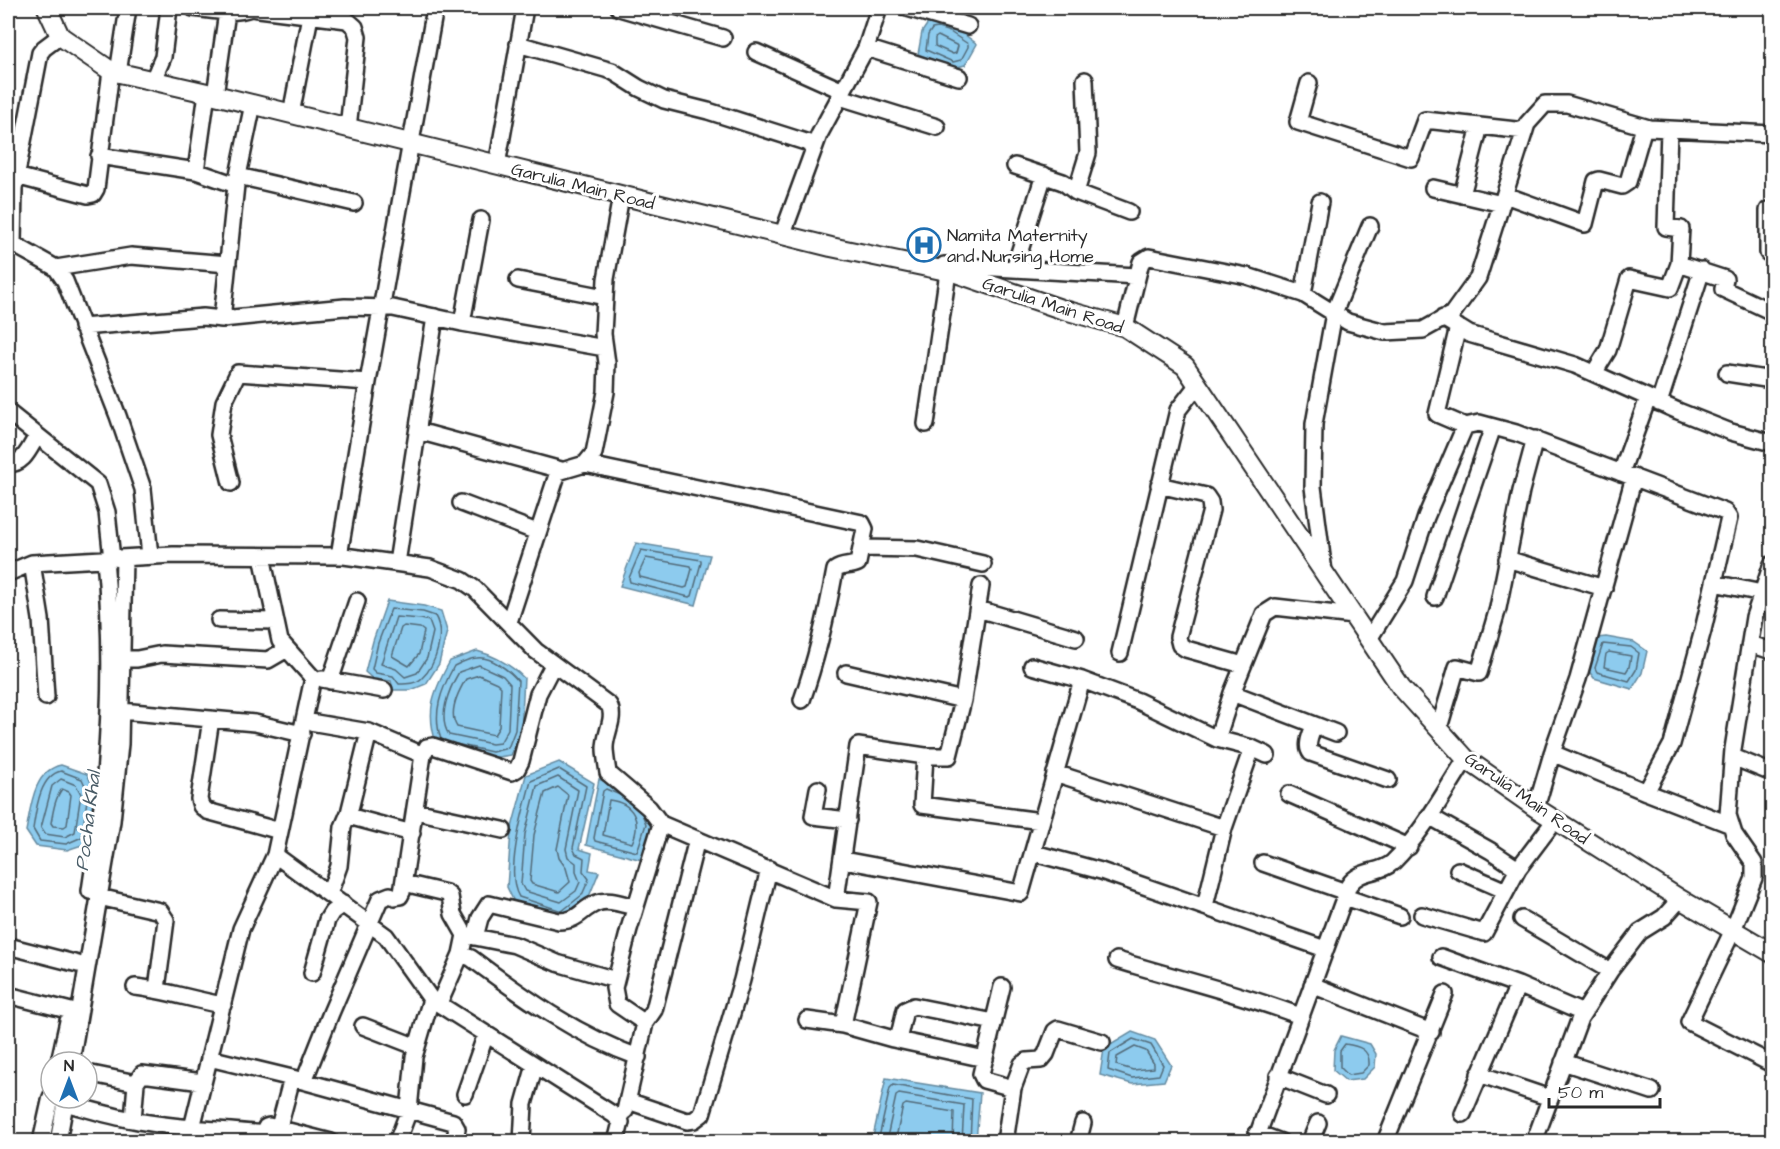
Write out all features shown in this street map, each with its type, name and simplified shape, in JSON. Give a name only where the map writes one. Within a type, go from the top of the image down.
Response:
[{"type":"street","points":[[47,8],[60,36],[40,53],[14,149],[16,176],[10,245],[56,268],[65,281],[118,416],[143,489],[150,556]]},
{"type":"street","points":[[16,176],[88,195],[93,194],[96,189],[99,156],[128,8]]},
{"type":"street","points":[[153,81],[163,57],[169,8]]},
{"type":"street","points":[[193,8],[227,12],[251,8],[347,21],[356,27],[358,37],[348,128]]},
{"type":"street","points":[[339,556],[435,8]]},
{"type":"street","points":[[497,165],[525,8]]},
{"type":"street","points":[[619,8],[723,38]]},
{"type":"street","points":[[782,236],[815,145],[866,48],[879,8]]},
{"type":"street","points":[[907,8],[968,26]]},
{"type":"street","points":[[196,171],[227,12]]},
{"type":"street","points":[[291,114],[310,16]]},
{"type":"street","name":"Garulia Main Road","points":[[60,36],[114,72],[253,104],[782,236],[940,270],[1125,327],[1185,366],[1401,687],[1466,759],[1536,808],[1680,899],[1773,953]]},
{"type":"street","points":[[518,44],[612,71],[664,100],[708,111],[815,145]]},
{"type":"street","points":[[866,48],[959,76]]},
{"type":"street","points":[[756,52],[841,94],[938,127]]},
{"type":"street","points":[[1076,192],[1088,153],[1085,80]]},
{"type":"street","points":[[1309,83],[1298,122],[1411,159],[1425,120],[1525,131]]},
{"type":"street","points":[[222,319],[237,180],[253,104]]},
{"type":"street","points":[[1125,327],[1141,262],[1149,257],[1247,276],[1303,294],[1348,322],[1385,332],[1423,330],[1452,314],[1478,278],[1527,124],[1545,104],[1567,104],[1644,127],[1773,134]]},
{"type":"street","points":[[1462,195],[1480,126]]},
{"type":"street","points":[[1433,188],[1462,195],[1503,200],[1585,224],[1596,181],[1622,186],[1628,182],[1644,127]]},
{"type":"street","points":[[1594,373],[1608,350],[1629,279],[1670,288],[1679,264],[1681,229],[1666,227],[1669,129]]},
{"type":"street","points":[[99,156],[196,171],[354,203]]},
{"type":"street","points":[[1016,166],[1063,182],[1076,192],[1130,212]]},
{"type":"street","points":[[1014,269],[1044,175]]},
{"type":"street","points":[[585,464],[594,453],[606,392],[607,363],[603,333],[606,279],[621,195]]},
{"type":"street","points":[[1303,294],[1320,202]]},
{"type":"street","points":[[1768,253],[1768,210],[1773,211]]},
{"type":"street","points":[[462,323],[481,220]]},
{"type":"street","points":[[1324,572],[1313,487],[1312,449],[1317,402],[1334,313],[1370,226]]},
{"type":"street","points":[[56,268],[131,256],[228,264]]},
{"type":"street","points":[[1679,264],[1725,279],[1723,289],[1773,312]]},
{"type":"street","points":[[926,424],[940,270],[947,265],[1137,276]]},
{"type":"street","points":[[1536,808],[1552,753],[1578,679],[1604,588],[1628,475],[1702,270]]},
{"type":"street","points":[[518,280],[605,297]]},
{"type":"street","points":[[82,327],[203,317],[222,319],[345,307],[393,308],[462,323],[605,348]]},
{"type":"street","points":[[397,563],[435,317]]},
{"type":"street","points":[[1443,318],[1469,333],[1575,365],[1731,432],[1773,443]]},
{"type":"street","points":[[1458,327],[1437,414],[1465,426],[1479,423],[1534,439],[1725,512],[1730,518],[1672,744],[1646,792]]},
{"type":"street","points":[[1727,372],[1773,380]]},
{"type":"street","points":[[231,483],[219,435],[224,402],[238,373],[368,382]]},
{"type":"street","points":[[1120,653],[1178,410],[1198,384]]},
{"type":"street","points":[[8,412],[98,484],[107,512],[114,559],[122,659],[120,744],[112,821],[73,1050]]},
{"type":"street","points":[[1369,639],[1405,581],[1426,517],[1465,426]]},
{"type":"street","points":[[1435,597],[1493,427]]},
{"type":"street","points":[[417,430],[561,470]]},
{"type":"street","points":[[8,464],[18,463],[37,436]]},
{"type":"street","points":[[1439,728],[1457,667],[1479,674],[1498,608],[1521,491],[1534,439]]},
{"type":"street","points":[[509,622],[537,532],[558,471],[561,470],[585,464],[797,510],[856,520],[862,523],[865,529],[858,563],[853,566],[844,565],[835,570],[826,617],[812,672],[802,700]]},
{"type":"street","points":[[1159,485],[1206,496],[1210,502],[1211,510],[1178,637],[1180,645],[1186,649],[1243,665]]},
{"type":"street","points":[[461,503],[537,532]]},
{"type":"street","points":[[862,548],[917,549],[983,564]]},
{"type":"street","points":[[8,573],[32,563],[150,556],[339,556],[430,568],[462,580],[475,589],[536,651],[609,705],[612,717],[605,748],[608,773],[649,808],[661,824],[836,899],[868,902],[843,1026]]},
{"type":"street","points":[[262,556],[280,641],[313,678],[384,690]]},
{"type":"street","points":[[62,1050],[71,1011],[90,893],[104,786],[110,607],[114,559]]},
{"type":"street","points":[[1508,559],[1604,588]]},
{"type":"street","points":[[32,563],[41,619],[46,697]]},
{"type":"street","points":[[1773,564],[1754,617],[1733,757],[1728,815],[1734,834],[1754,863],[1754,878],[1733,930],[1689,1022],[1773,1064]]},
{"type":"street","points":[[1714,583],[1762,593]]},
{"type":"street","points":[[836,899],[858,746],[925,756],[949,756],[963,700],[981,586]]},
{"type":"street","points":[[330,681],[357,601]]},
{"type":"street","points":[[1217,739],[1232,693],[1264,614],[1275,607],[1354,616]]},
{"type":"street","points":[[978,609],[1076,638]]},
{"type":"street","points":[[219,620],[275,621]]},
{"type":"street","points":[[1750,644],[1773,651]]},
{"type":"street","points":[[122,659],[137,659],[162,654],[268,660],[287,649]]},
{"type":"street","points":[[279,1127],[298,1079],[380,899],[390,895],[400,896],[404,883],[423,755],[427,747],[433,746],[512,772],[517,769],[538,694],[553,664]]},
{"type":"street","points":[[1032,666],[1082,680],[1138,701],[1217,739],[1252,748],[1267,755]]},
{"type":"street","points":[[846,673],[963,700]]},
{"type":"street","points":[[192,1128],[241,929],[275,855],[313,678]]},
{"type":"street","points":[[843,860],[1021,893],[1082,680]]},
{"type":"street","points":[[1232,693],[1336,733]]},
{"type":"street","points":[[121,711],[369,732],[423,755]]},
{"type":"street","points":[[211,719],[199,799],[201,806],[207,811],[280,831]]},
{"type":"street","points":[[1314,726],[1308,745],[1311,753],[1388,780]]},
{"type":"street","points":[[329,894],[339,866],[343,827],[348,816],[369,732]]},
{"type":"street","points":[[1205,906],[1224,828],[1252,748]]},
{"type":"street","points":[[1552,753],[1731,825]]},
{"type":"street","points":[[925,756],[922,805],[1041,821]]},
{"type":"street","points":[[1733,757],[1773,772]]},
{"type":"street","points":[[1281,1142],[1256,1137],[1349,885],[1357,876],[1387,867],[1409,847],[1466,759]]},
{"type":"street","points":[[1055,773],[1224,828]]},
{"type":"street","points":[[818,789],[813,816],[848,820]]},
{"type":"street","points":[[1289,794],[1409,847]]},
{"type":"street","points":[[415,811],[503,830]]},
{"type":"street","points":[[348,816],[412,833]]},
{"type":"street","points":[[1429,816],[1518,869]]},
{"type":"street","points":[[1422,915],[1484,933],[1518,869],[1555,820]]},
{"type":"street","points":[[645,1023],[617,1004],[614,988],[635,907],[661,824]]},
{"type":"street","points":[[616,1142],[628,1101],[645,1023],[654,1010],[697,839]]},
{"type":"street","points":[[1034,853],[1101,871],[1325,949]]},
{"type":"street","points":[[275,855],[386,936],[435,1001],[614,1115],[621,1122]]},
{"type":"street","points":[[1263,863],[1400,916]]},
{"type":"street","points":[[628,1101],[687,1120],[694,1120],[702,1114],[742,980],[769,869]]},
{"type":"street","points":[[1458,870],[1506,891]]},
{"type":"street","points":[[404,883],[450,896],[453,914],[470,936],[515,945],[557,963],[616,980]]},
{"type":"street","points":[[99,897],[160,911],[164,914],[166,920],[157,989]]},
{"type":"street","points":[[1538,1141],[1550,1098],[1583,1013],[1610,971],[1640,932],[1664,917],[1680,899]]},
{"type":"street","points":[[397,1142],[409,1110],[417,1047],[435,1001],[489,904],[559,921],[569,921],[596,903],[610,902],[635,907]]},
{"type":"street","points":[[312,973],[327,920],[332,912],[343,904]]},
{"type":"street","points":[[1522,919],[1610,971]]},
{"type":"street","points":[[8,946],[78,964]]},
{"type":"street","points":[[460,954],[471,958],[526,999],[581,1032],[606,1046],[638,1057]]},
{"type":"street","points":[[1441,957],[1518,985],[1583,1013]]},
{"type":"street","points":[[1117,960],[1184,981],[1257,999],[1300,1016]]},
{"type":"street","points":[[1312,985],[1431,1032]]},
{"type":"street","points":[[1463,1114],[1518,985]]},
{"type":"street","points":[[135,987],[157,989],[189,999],[223,1005]]},
{"type":"street","points":[[1002,987],[982,1077],[1013,1088]]},
{"type":"street","points":[[1385,1142],[1445,994]]},
{"type":"street","points":[[8,995],[71,1011]]},
{"type":"street","points":[[898,1040],[905,1010],[910,1007],[994,1022]]},
{"type":"street","points":[[807,1020],[843,1026],[985,1059]]},
{"type":"street","points":[[363,1026],[417,1047]]},
{"type":"street","points":[[1005,1142],[1013,1088],[1022,1064],[1027,1061],[1041,1060],[1058,1029],[1102,1042]]},
{"type":"street","points":[[465,1094],[486,1034]]},
{"type":"street","points":[[209,1058],[298,1079],[453,1122],[457,1129],[454,1142]]},
{"type":"street","points":[[1563,1062],[1652,1091]]},
{"type":"street","points":[[522,1142],[524,1104],[535,1065]]},
{"type":"street","points":[[133,1120],[136,1083],[145,1073],[202,1082]]},
{"type":"street","points":[[1479,1074],[1550,1098]]},
{"type":"street","points":[[99,1075],[136,1083]]},
{"type":"street","points":[[1278,1076],[1326,1095]]},
{"type":"street","points":[[41,1142],[56,1110]]},
{"type":"street","points":[[58,1142],[60,1110]]},
{"type":"street","points":[[99,1110],[133,1120],[209,1128],[262,1138],[267,1126],[279,1127],[331,1142]]},
{"type":"street","points":[[1078,1142],[1083,1123]]},
{"type":"street","points":[[1310,1142],[1318,1123]]},
{"type":"water","points":[[939,22],[953,26],[977,44],[965,65],[953,68],[918,54],[922,32],[928,23]]},
{"type":"water","points":[[636,543],[710,555],[696,605],[620,586]]},
{"type":"water","points":[[387,601],[424,606],[441,611],[447,631],[439,664],[426,684],[411,690],[393,690],[391,681],[373,679],[365,672]]},
{"type":"water","points":[[1606,637],[1634,642],[1647,651],[1642,673],[1632,689],[1594,678],[1588,670],[1597,638]]},
{"type":"water","points":[[477,651],[502,661],[524,678],[521,732],[511,755],[492,758],[437,746],[433,734],[431,712],[435,692],[450,661]]},
{"type":"water","points":[[559,762],[594,783],[579,849],[592,853],[589,870],[599,872],[588,899],[564,918],[514,902],[507,887],[511,831],[526,775]]},
{"type":"water","points":[[61,765],[87,774],[95,791],[88,843],[67,850],[36,846],[26,831],[32,801],[39,782],[44,774]]},
{"type":"water","points":[[599,779],[627,792],[652,824],[642,860],[586,845]]},
{"type":"water","points":[[1132,1032],[1155,1040],[1171,1065],[1164,1081],[1132,1084],[1100,1075],[1104,1049]]},
{"type":"water","points":[[1341,1036],[1370,1044],[1376,1054],[1375,1067],[1363,1079],[1346,1081],[1333,1070],[1334,1050]]},
{"type":"water","points":[[886,1078],[980,1093],[976,1141],[872,1141]]},
{"type":"building","points":[[913,232],[937,236],[934,256],[910,252]]},
{"type":"waterway","name":"Pocha Khal","points":[[115,580],[115,595]]},
{"type":"waterway","name":"Pocha Khal","points":[[50,1142],[56,1110]]},
{"type":"place","name":"Namita Maternity and Nursing Home","points":[[924,245]]}]
